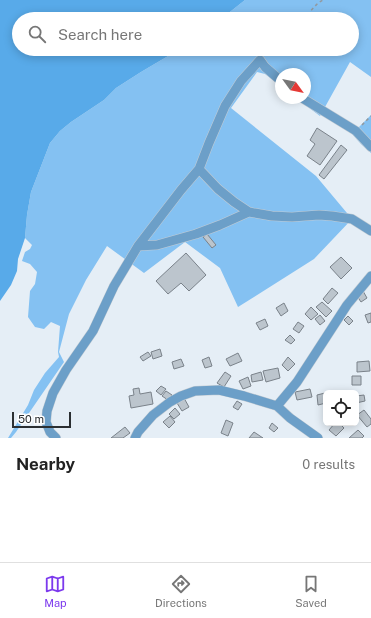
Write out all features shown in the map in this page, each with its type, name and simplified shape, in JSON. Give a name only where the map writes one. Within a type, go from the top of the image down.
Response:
[{"type":"street","points":[[56,438],[50,432],[46,422],[47,411],[53,393],[66,370],[93,331],[114,286],[138,246],[198,169],[225,106],[241,81],[260,60],[275,76]]},
{"type":"street","points":[[311,104],[356,131],[371,147]]},
{"type":"street","points":[[198,169],[234,202],[249,212],[272,216],[292,217],[319,215],[332,216],[352,219],[371,230]]},
{"type":"street","points":[[138,246],[157,245],[191,236],[249,212]]},
{"type":"street","points":[[277,406],[297,382],[347,305],[371,276]]},
{"type":"street","points":[[135,438],[138,432],[153,415],[181,396],[195,391],[219,390],[277,406],[290,418],[318,438]]},
{"type":"path","points":[[310,12],[323,0]]},
{"type":"path","points":[[356,131],[371,116]]},
{"type":"shaded area","points":[[0,0],[245,0],[230,12],[12,12],[12,56],[168,56],[116,88],[104,100],[60,131],[50,143],[31,192],[25,238],[18,259],[17,271],[11,285],[0,301]]},
{"type":"shaded area","points":[[245,0],[371,0],[371,77],[350,62],[320,116],[304,104],[311,104],[311,68],[275,68],[275,82],[265,74],[257,72],[231,108],[316,176],[352,219],[314,259],[238,307],[220,268],[185,242],[144,273],[107,246],[86,280],[69,314],[59,352],[64,362],[16,432],[11,438],[8,438],[28,405],[34,390],[45,373],[59,357],[58,352],[60,326],[51,322],[44,329],[35,327],[28,317],[30,291],[35,284],[37,272],[30,264],[22,261],[25,252],[30,249],[32,245],[25,238],[31,192],[50,143],[60,131],[104,100],[116,88],[168,56],[359,56],[359,12],[230,12]]},
{"type":"shaded area","points":[[371,115],[371,153],[352,134]]},
{"type":"building","points":[[317,128],[337,141],[320,165],[307,156],[315,144],[310,140]]},
{"type":"building","points":[[341,145],[347,150],[324,179],[319,175]]},
{"type":"building","points":[[207,234],[216,245],[212,248],[203,237]]},
{"type":"building","points":[[186,253],[206,275],[189,291],[181,283],[168,294],[156,281]]},
{"type":"building","points":[[341,257],[352,268],[341,279],[330,267]]},
{"type":"building","points":[[332,288],[338,293],[328,304],[323,299]]},
{"type":"building","points":[[363,291],[367,298],[361,302],[357,296]]},
{"type":"building","points":[[322,302],[332,311],[326,317],[316,307]]},
{"type":"building","points":[[284,303],[288,311],[281,316],[276,308]]},
{"type":"building","points":[[311,307],[318,314],[311,320],[305,314]]},
{"type":"building","points":[[371,313],[371,322],[368,323],[365,315]]},
{"type":"building","points":[[320,315],[325,321],[320,325],[315,319]]},
{"type":"building","points":[[348,316],[353,321],[349,325],[344,320]]},
{"type":"building","points":[[265,319],[268,326],[260,330],[256,323]]},
{"type":"building","points":[[298,322],[304,326],[299,333],[293,329]]},
{"type":"building","points":[[290,335],[295,340],[291,344],[285,340]]},
{"type":"building","points":[[160,349],[162,356],[153,359],[151,352]]},
{"type":"building","points":[[148,352],[151,356],[143,361],[140,357]]},
{"type":"building","points":[[238,353],[242,361],[230,366],[226,359]]},
{"type":"building","points":[[209,357],[212,366],[205,368],[202,360]]},
{"type":"building","points":[[288,357],[295,364],[288,371],[282,365]]},
{"type":"building","points":[[181,359],[184,366],[174,369],[172,362]]},
{"type":"building","points":[[369,361],[370,371],[357,372],[357,362]]},
{"type":"building","points":[[278,368],[280,378],[266,382],[263,371]]},
{"type":"building","points":[[225,372],[231,376],[224,387],[217,383]]},
{"type":"building","points":[[261,372],[263,380],[252,382],[251,375]]},
{"type":"building","points":[[352,376],[361,376],[361,385],[352,385]]},
{"type":"building","points":[[248,377],[251,386],[243,389],[239,381]]},
{"type":"building","points":[[161,386],[166,389],[161,395],[156,391]]},
{"type":"building","points":[[139,388],[140,394],[151,392],[153,404],[131,408],[129,396],[134,395],[133,389]]},
{"type":"building","points":[[310,389],[312,397],[297,400],[295,392]]},
{"type":"building","points":[[166,391],[172,395],[168,400],[162,396]]},
{"type":"building","points":[[323,394],[323,404],[318,405],[317,395]]},
{"type":"building","points":[[364,395],[365,401],[359,402],[359,396]]},
{"type":"building","points":[[184,398],[189,407],[182,411],[177,403]]},
{"type":"building","points":[[237,401],[242,404],[238,410],[233,407]]},
{"type":"building","points":[[175,408],[180,414],[174,419],[169,414]]},
{"type":"building","points":[[364,410],[371,419],[371,424],[367,427],[359,417],[359,414]]},
{"type":"building","points":[[170,416],[175,422],[169,428],[163,422]]},
{"type":"building","points":[[226,420],[233,423],[228,436],[221,433]]},
{"type":"building","points":[[272,423],[278,428],[274,432],[269,428]]},
{"type":"building","points":[[332,426],[342,426],[344,428],[336,436],[329,430]]},
{"type":"building","points":[[125,427],[130,433],[123,438],[111,438]]},
{"type":"building","points":[[358,430],[364,436],[362,438],[349,438]]},
{"type":"building","points":[[254,432],[263,438],[249,438]]}]
